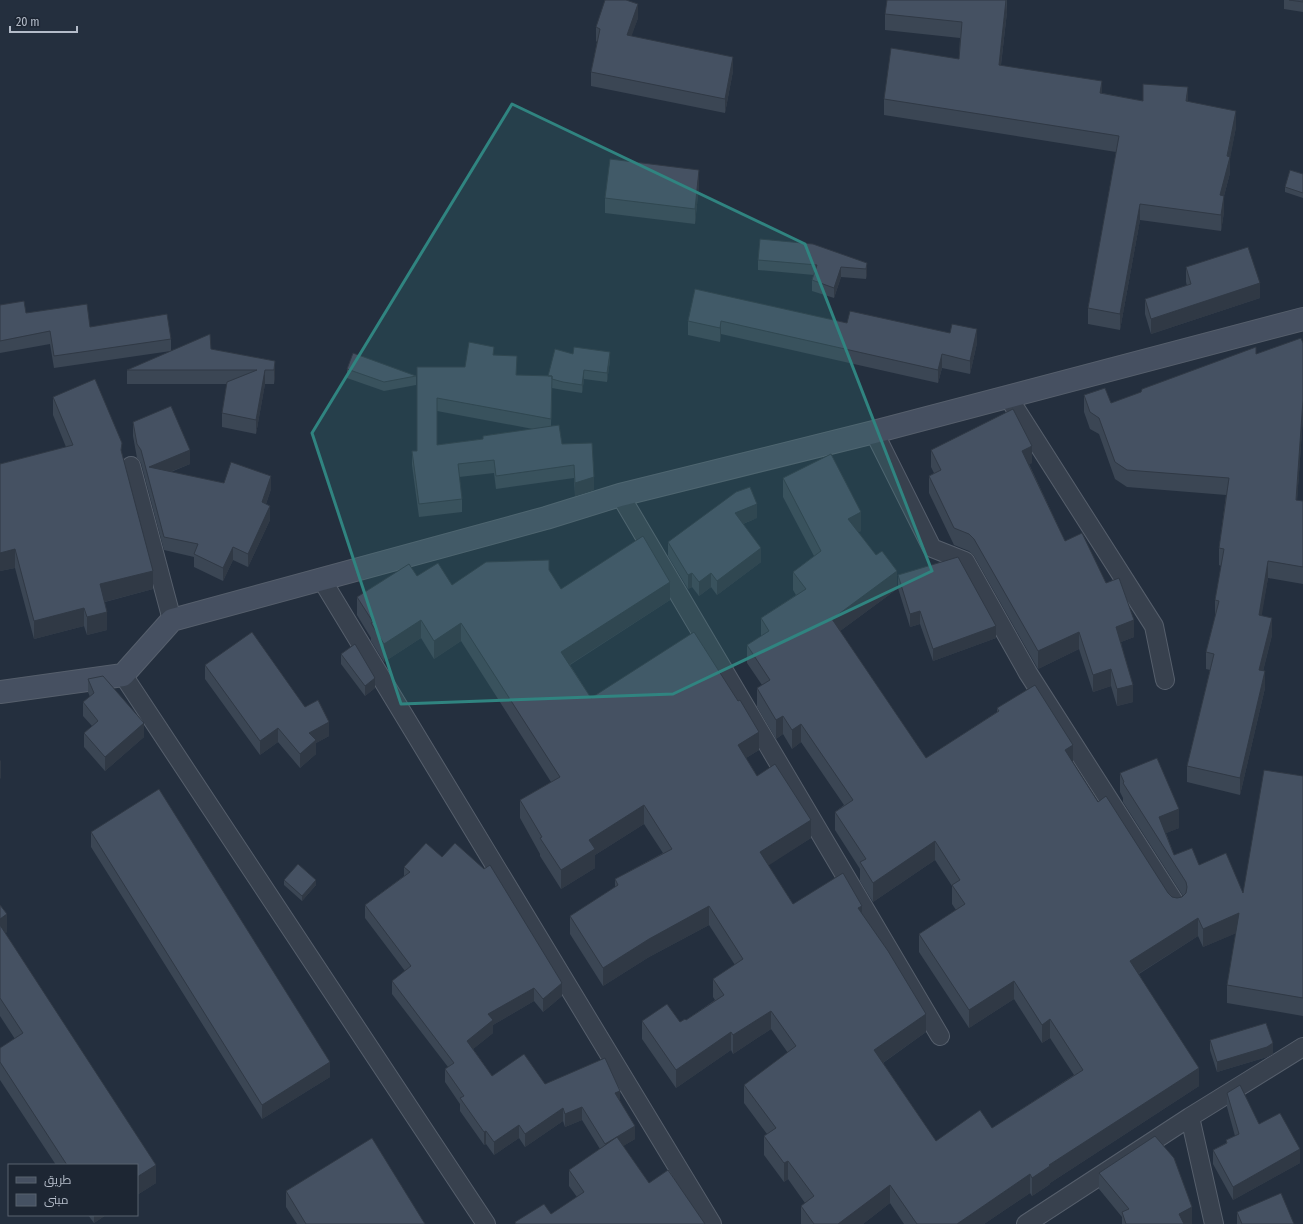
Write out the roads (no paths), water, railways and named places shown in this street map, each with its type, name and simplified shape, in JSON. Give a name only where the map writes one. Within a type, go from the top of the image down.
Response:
[{"type":"main road","points":[[0,692],[123,675],[172,620],[546,518],[620,495],[874,432],[1303,319]]},
{"type":"street","points":[[1008,397],[1154,626],[1165,680]]},
{"type":"street","points":[[874,432],[932,548],[965,561],[1028,673],[1177,906]]},
{"type":"street","points":[[131,466],[172,620]]},
{"type":"street","points":[[620,495],[940,1036]]},
{"type":"street","points":[[322,580],[712,1224]]},
{"type":"street","points":[[123,675],[486,1224]]},
{"type":"street","points":[[1030,1223],[1190,1117],[1303,1047]]},
{"type":"street","points":[[1190,1117],[1214,1224]]}]
